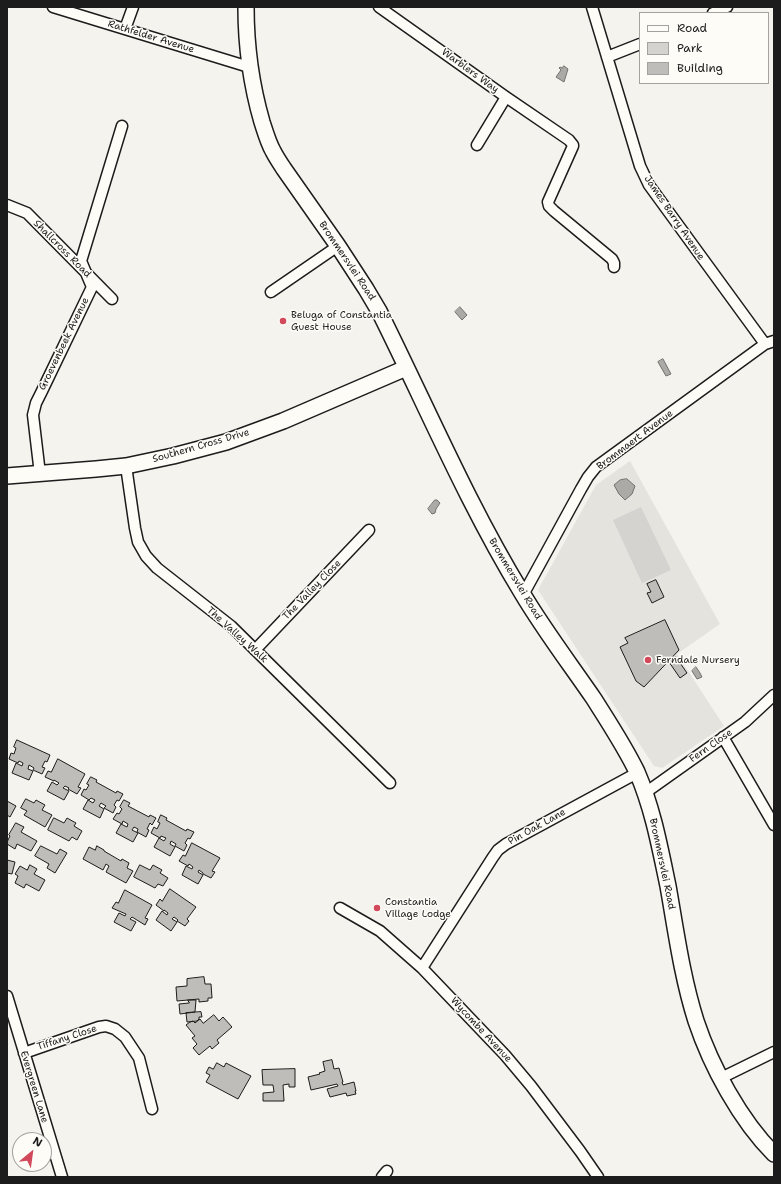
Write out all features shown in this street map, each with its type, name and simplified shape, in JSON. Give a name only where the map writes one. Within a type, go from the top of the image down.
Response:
[{"type":"street","name":"Rathfelder Avenue","points":[[53,7],[249,67]]},
{"type":"street","points":[[125,29],[133,7]]},
{"type":"street","name":"Brommersvlei Road","points":[[246,7],[246,34],[249,67],[257,104],[272,150],[338,246],[379,310],[467,494],[494,546],[523,595],[614,730],[637,773],[655,822],[686,986],[702,1039],[732,1098],[749,1125],[774,1154]]},
{"type":"street","name":"Warblers Way","points":[[379,7],[569,140],[573,146],[548,202],[549,206],[554,212],[612,259],[614,267]]},
{"type":"street","name":"James Barry Avenue","points":[[592,7],[640,166],[649,185],[770,343]]},
{"type":"street","points":[[714,12],[727,7]]},
{"type":"street","points":[[607,58],[639,44]]},
{"type":"street","points":[[477,145],[506,97]]},
{"type":"street","name":"Groevenbeek Avenue","points":[[40,474],[33,415],[42,391],[92,287],[80,261],[122,126]]},
{"type":"street","name":"Shallcross Road","points":[[7,205],[27,213],[112,299]]},
{"type":"street","points":[[271,292],[338,246]]},
{"type":"street","name":"Brommaert Avenue","points":[[523,595],[581,489],[596,467],[770,343]]},
{"type":"street","name":"Southern Cross Drive","points":[[7,476],[126,466],[173,456],[226,442],[283,421],[406,368]]},
{"type":"street","name":"The Valley Walk","points":[[126,466],[138,542],[146,556],[157,568],[230,626],[390,783]]},
{"type":"street","name":"The Valley Close","points":[[255,650],[369,530]]},
{"type":"street","name":"Fern Close","points":[[645,793],[745,722],[774,695]]},
{"type":"street","points":[[723,737],[774,824]]},
{"type":"street","name":"Pin Oak Lane","points":[[422,968],[498,850],[506,844],[637,773]]},
{"type":"street","name":"Wycombe Avenue","points":[[340,908],[380,931],[422,968],[514,1065],[598,1177]]},
{"type":"street","name":"Evergreen Lane","points":[[7,996],[62,1177]]},
{"type":"street","name":"Tiffany Close","points":[[24,1052],[99,1027],[106,1026],[115,1029],[125,1037],[139,1058],[152,1109]]},
{"type":"street","points":[[721,1078],[774,1052]]},
{"type":"shaded area","points":[[564,66],[568,69],[564,82],[556,77],[561,70],[559,68]]},
{"type":"shaded area","points":[[460,307],[467,315],[462,320],[455,312]]},
{"type":"shaded area","points":[[663,359],[671,374],[666,376],[658,362]]},
{"type":"shaded area","points":[[630,461],[720,624],[677,654],[724,726],[662,768],[654,766],[538,590],[596,485]]},
{"type":"shaded area","points":[[627,479],[635,486],[632,494],[625,500],[619,494],[614,485],[620,480]]},
{"type":"shaded area","points":[[435,500],[440,503],[435,513],[432,514],[428,509]]},
{"type":"shaded area","points":[[696,667],[702,677],[697,679],[692,671]]},
{"type":"green space","points":[[641,507],[671,570],[642,583],[613,520]]},
{"type":"building","points":[[656,580],[664,597],[652,603],[647,593],[651,592],[647,584]]},
{"type":"building","name":"Ferndale Nursery","points":[[665,620],[679,650],[644,687],[636,681],[620,647],[628,643],[625,638]]},
{"type":"building","points":[[676,657],[687,673],[680,678],[669,662]]},
{"type":"building","points":[[17,740],[50,755],[47,762],[45,761],[42,767],[45,768],[42,774],[33,770],[34,768],[29,765],[28,769],[33,771],[29,780],[12,773],[16,763],[22,766],[23,763],[19,761],[18,763],[9,759],[11,753],[14,754],[16,748],[14,747]]},
{"type":"building","points":[[58,759],[85,774],[78,787],[81,788],[77,794],[65,786],[63,788],[69,791],[64,800],[47,791],[52,782],[57,785],[59,783],[45,777],[48,771],[51,772]]},
{"type":"building","points":[[91,777],[97,780],[96,782],[116,793],[117,791],[123,794],[119,801],[117,800],[114,805],[116,807],[113,813],[104,808],[106,806],[101,803],[99,806],[104,809],[100,818],[83,809],[88,800],[93,803],[95,800],[91,798],[89,800],[81,795],[84,789],[86,790],[89,785],[87,784]]},
{"type":"building","points":[[26,799],[34,803],[36,800],[45,805],[42,810],[52,815],[45,827],[24,815],[27,811],[21,808]]},
{"type":"building","points":[[124,800],[130,803],[128,806],[149,817],[150,815],[156,818],[152,825],[150,823],[147,829],[149,830],[146,837],[137,832],[138,829],[134,827],[132,830],[138,833],[133,842],[116,833],[121,824],[127,827],[128,824],[123,821],[122,824],[113,819],[122,809],[120,807]]},
{"type":"building","points":[[7,801],[16,806],[10,817],[7,815]]},
{"type":"building","points":[[161,815],[167,818],[166,820],[186,831],[187,829],[194,832],[190,839],[188,838],[185,843],[187,845],[184,851],[175,846],[176,844],[171,841],[170,844],[175,847],[170,856],[154,847],[159,838],[164,841],[166,838],[161,836],[160,838],[151,833],[154,827],[157,829],[160,823],[158,822]]},
{"type":"building","points":[[54,818],[64,823],[67,818],[76,823],[74,826],[82,831],[77,840],[72,837],[69,841],[48,830]]},
{"type":"building","points":[[16,823],[24,827],[21,832],[37,841],[31,851],[17,844],[15,849],[7,844],[9,835]]},
{"type":"building","points":[[192,843],[220,858],[212,871],[215,872],[211,878],[199,870],[198,872],[203,875],[198,884],[182,875],[186,866],[192,869],[193,867],[179,861],[183,855],[185,856]]},
{"type":"building","points":[[41,846],[57,854],[60,849],[67,853],[55,873],[47,868],[49,864],[35,856]]},
{"type":"building","points":[[97,846],[121,861],[122,859],[129,863],[127,868],[133,871],[126,883],[106,872],[109,866],[106,864],[103,870],[83,859],[89,847],[95,850]]},
{"type":"building","points":[[7,860],[15,862],[12,874],[7,873]]},
{"type":"building","points":[[30,865],[37,869],[34,874],[45,880],[39,891],[26,884],[24,888],[15,883],[18,876],[15,874],[20,866],[27,870]]},
{"type":"building","points":[[140,865],[150,870],[153,865],[162,870],[160,873],[168,878],[163,886],[158,884],[155,888],[134,877]]},
{"type":"building","points":[[170,889],[196,907],[187,919],[189,921],[185,926],[174,917],[172,919],[177,922],[171,931],[156,920],[162,911],[167,915],[168,913],[156,905],[160,899],[162,901]]},
{"type":"building","points":[[125,890],[152,905],[145,918],[148,919],[145,925],[132,917],[130,919],[136,922],[131,931],[114,922],[119,913],[125,916],[126,914],[112,908],[116,902],[118,903]]},
{"type":"building","points":[[204,977],[205,984],[211,984],[212,998],[208,998],[208,1001],[199,1002],[199,999],[177,1001],[176,987],[187,986],[187,979]]},
{"type":"building","points":[[188,1000],[196,1000],[195,1012],[180,1014],[179,1004],[189,1003]]},
{"type":"building","points":[[201,1012],[202,1017],[199,1017],[197,1021],[187,1022],[186,1013]]},
{"type":"building","points":[[214,1015],[219,1021],[223,1017],[232,1027],[217,1040],[219,1043],[212,1049],[210,1046],[199,1055],[193,1048],[197,1044],[192,1038],[195,1036],[186,1025],[193,1021],[195,1023],[200,1019],[203,1023]]},
{"type":"building","points":[[332,1060],[334,1069],[339,1068],[343,1085],[354,1082],[356,1094],[347,1096],[346,1093],[330,1097],[327,1089],[338,1086],[337,1084],[311,1090],[308,1077],[325,1071],[323,1062]]},
{"type":"building","points":[[217,1063],[224,1067],[226,1063],[251,1076],[238,1099],[206,1082],[210,1075],[206,1073],[209,1067],[213,1069]]},
{"type":"building","points":[[295,1069],[295,1087],[289,1087],[289,1084],[283,1085],[284,1101],[263,1101],[263,1093],[274,1092],[273,1085],[263,1085],[262,1070]]},
{"type":"place","name":"Beluga of Constantia Guest House","points":[[283,321]]},
{"type":"place","name":"Ferndale Nursery","points":[[648,660]]},
{"type":"place","name":"Constantia Village Lodge","points":[[377,908]]}]
